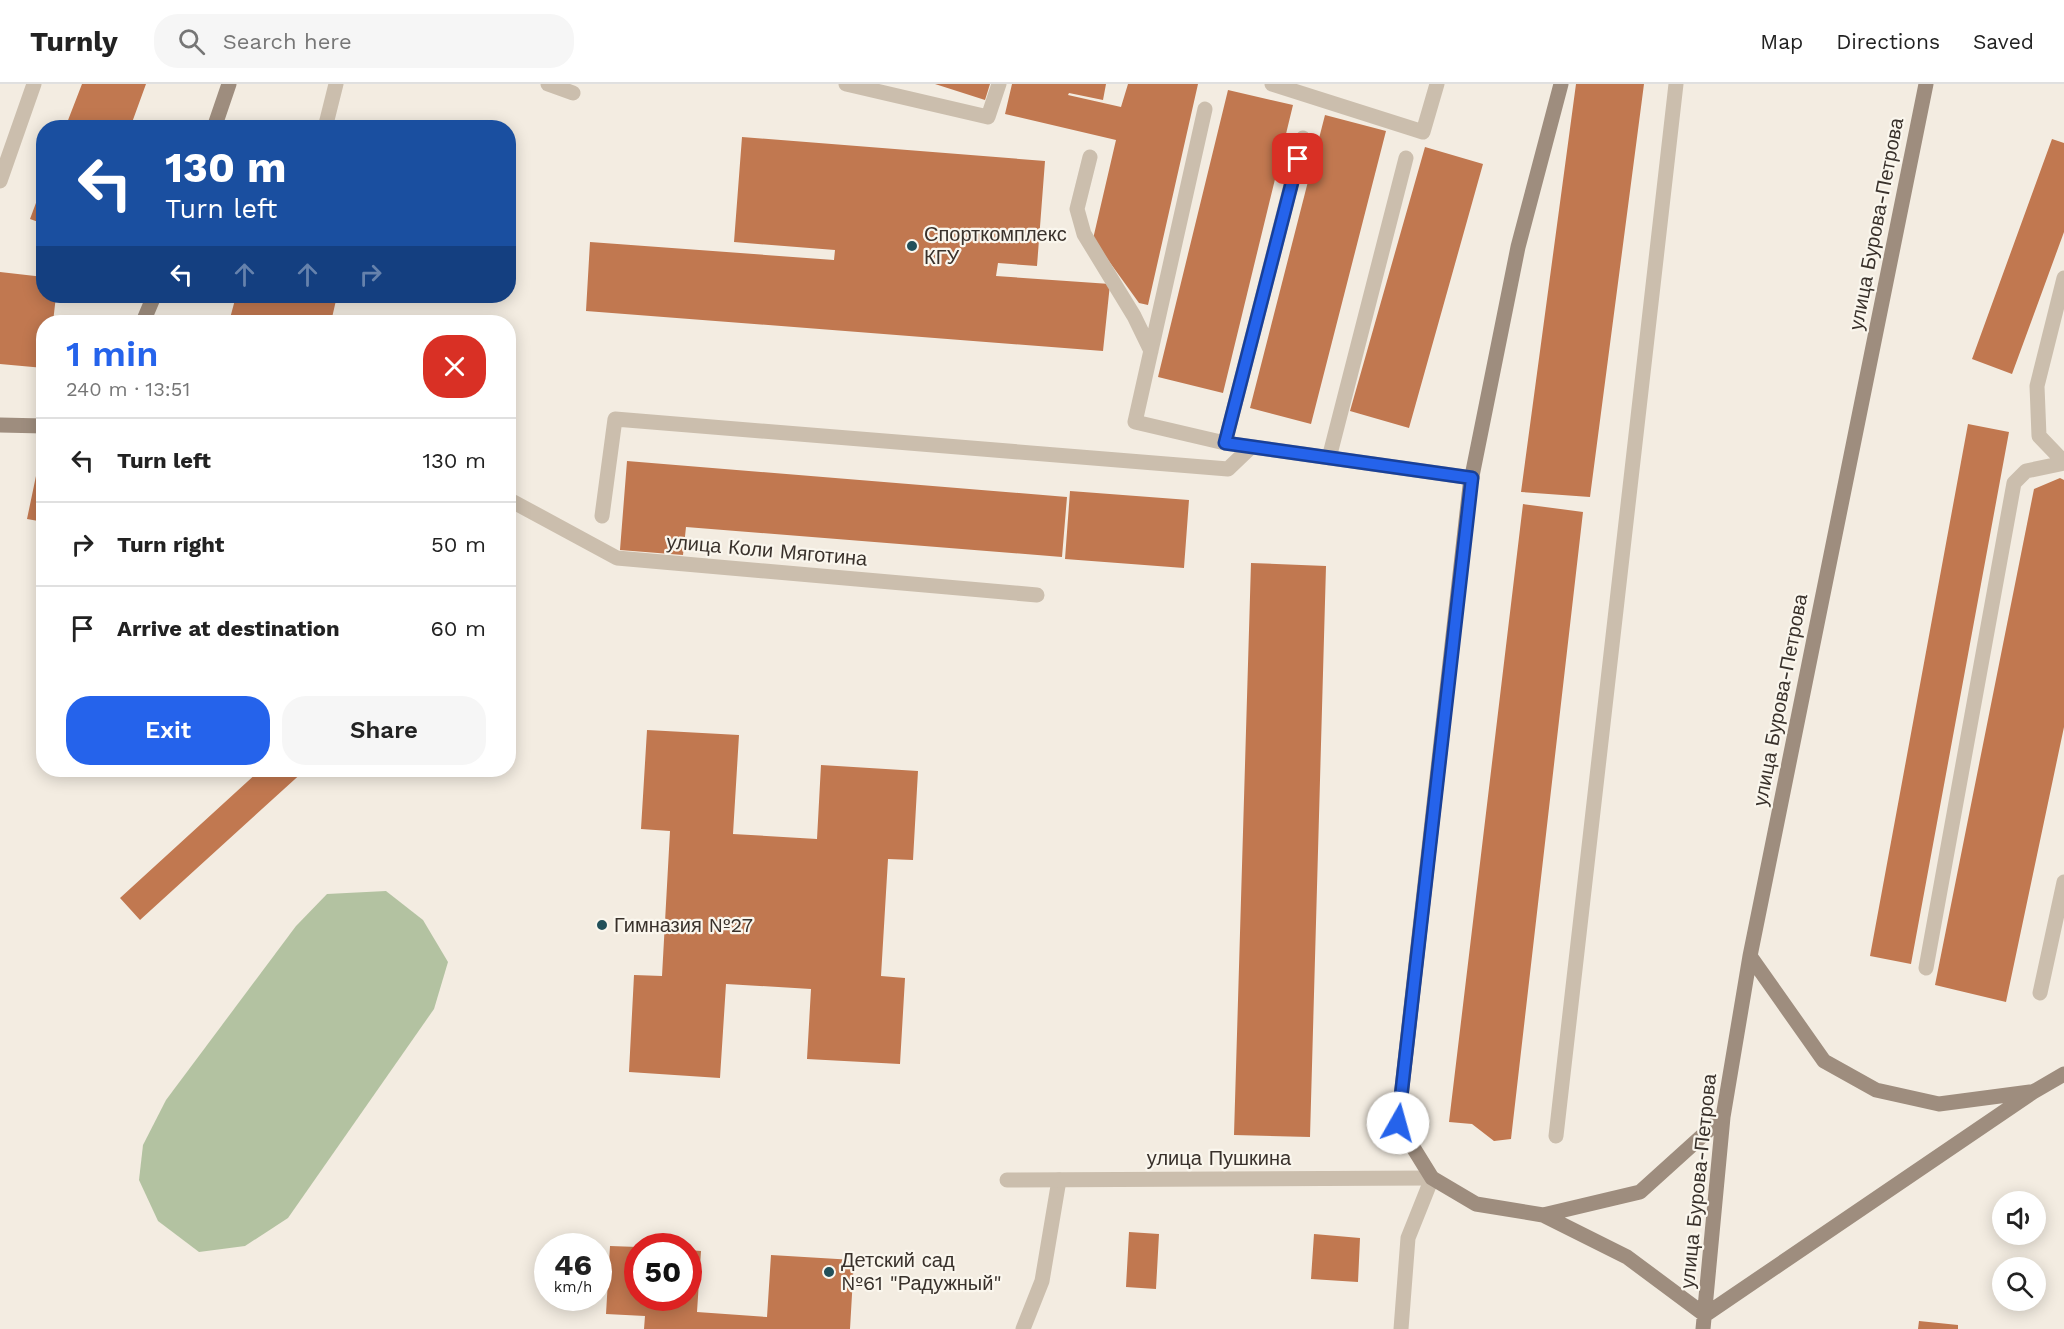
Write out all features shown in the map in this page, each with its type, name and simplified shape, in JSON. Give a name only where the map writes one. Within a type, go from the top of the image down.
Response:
[{"type":"main road","points":[[217,120],[229,84]]},
{"type":"main road","points":[[1561,84],[1518,247],[1472,478],[1398,1123],[1432,1178],[1476,1204],[1543,1215],[1627,1257],[1704,1322],[2033,1092],[2064,1074]]},
{"type":"main road","name":"улица Бурова-Петрова","points":[[1704,1322],[1723,1117],[1750,956],[1926,84]]},
{"type":"main road","points":[[0,425],[36,426]]},
{"type":"main road","points":[[1750,956],[1824,1061],[1876,1090],[1939,1104],[2033,1092]]},
{"type":"main road","points":[[1543,1215],[1640,1192],[1723,1117]]},
{"type":"street","points":[[0,181],[34,84]]},
{"type":"street","points":[[327,120],[336,84]]},
{"type":"street","points":[[548,84],[573,93]]},
{"type":"street","points":[[846,84],[988,117],[999,84]]},
{"type":"street","points":[[1272,84],[1423,132],[1437,84]]},
{"type":"street","points":[[1557,1136],[1676,84]]},
{"type":"street","points":[[1205,109],[1136,422],[1225,443],[1472,478]]},
{"type":"street","points":[[1225,443],[1303,138]]},
{"type":"street","points":[[1090,157],[1077,209],[1084,234],[1134,316],[1151,351]]},
{"type":"street","points":[[1329,458],[1406,158]]},
{"type":"street","points":[[1926,968],[2014,483],[2026,471],[2064,462],[2039,435],[2037,386],[2064,278]]},
{"type":"street","points":[[602,516],[615,419],[1228,469],[1251,447]]},
{"type":"street","name":"улица Коли Мяготина","points":[[516,503],[617,558],[1037,595]]},
{"type":"street","points":[[2040,993],[2064,882]]},
{"type":"street","points":[[1401,1329],[1408,1238],[1432,1178]]},
{"type":"street","name":"улица Пушкина","points":[[1007,1180],[1432,1178]]},
{"type":"street","points":[[1023,1329],[1042,1281],[1059,1180]]},
{"type":"green space","points":[[386,891],[423,920],[448,962],[434,1009],[288,1218],[245,1246],[199,1252],[158,1221],[139,1180],[143,1145],[166,1100],[296,926],[327,894]]},
{"type":"building","points":[[82,84],[146,84],[133,120],[68,120]]},
{"type":"building","points":[[935,84],[990,84],[985,100]]},
{"type":"building","points":[[1012,84],[1106,84],[1103,100],[1069,93],[1068,95],[1121,107],[1128,84],[1198,84],[1148,305],[1139,303],[1093,239],[1116,140],[1005,114]]},
{"type":"building","points":[[1576,84],[1644,84],[1590,497],[1521,492]]},
{"type":"building","points":[[1228,90],[1293,105],[1223,393],[1158,377]]},
{"type":"building","points":[[1325,115],[1386,131],[1311,424],[1250,408]]},
{"type":"building","name":"Спорткомплекс КГУ","points":[[742,137],[1045,161],[1037,266],[998,263],[996,276],[1110,284],[1103,351],[586,311],[590,242],[834,260],[835,250],[734,242]]},
{"type":"building","points":[[2052,139],[2064,143],[2064,232],[2012,374],[1972,359]]},
{"type":"building","points":[[1425,147],[1483,164],[1409,428],[1350,411]]},
{"type":"building","points":[[36,203],[36,221],[30,219]]},
{"type":"building","points":[[0,272],[36,276],[36,303],[55,303],[54,315],[36,315],[36,367],[0,364]]},
{"type":"building","points":[[234,303],[335,303],[333,315],[231,315]]},
{"type":"building","points":[[1968,424],[2009,432],[1911,964],[1870,956]]},
{"type":"building","points":[[627,461],[1067,497],[1062,557],[686,527],[683,555],[620,550]]},
{"type":"building","points":[[36,476],[36,521],[27,519]]},
{"type":"building","points":[[2060,478],[2064,480],[2064,727],[2006,1002],[1935,985],[2034,489]]},
{"type":"building","points":[[1070,491],[1189,500],[1184,568],[1065,559]]},
{"type":"building","points":[[1523,504],[1583,512],[1511,1139],[1494,1141],[1472,1124],[1449,1122]]},
{"type":"building","points":[[1251,563],[1326,566],[1310,1137],[1234,1135]]},
{"type":"building","points":[[647,730],[739,735],[733,834],[817,839],[821,765],[918,771],[913,860],[888,859],[881,976],[905,978],[900,1064],[807,1059],[811,989],[726,984],[720,1078],[629,1072],[634,975],[662,976],[670,831],[641,829]]},
{"type":"building","points":[[252,777],[297,777],[140,920],[120,898]]},
{"type":"building","points":[[1129,1232],[1159,1234],[1156,1289],[1126,1287]]},
{"type":"building","points":[[1314,1234],[1360,1238],[1358,1282],[1311,1279]]},
{"type":"building","points":[[612,1246],[624,1246],[624,1311],[697,1311],[767,1317],[771,1255],[854,1260],[850,1329],[644,1329],[645,1316],[606,1314],[606,1311],[612,1311]]},
{"type":"building","points":[[1919,1321],[1958,1325],[1958,1329],[1918,1329]]},
{"type":"place","name":"Спорткомплекс КГУ","points":[[912,246]]},
{"type":"place","name":"Гимназия №27","points":[[602,925]]},
{"type":"place","name":"Детский сад №61 \"Радужный\"","points":[[829,1272]]},
{"type":"route","points":[[1298,159],[1225,443],[1472,478],[1398,1123]]}]
